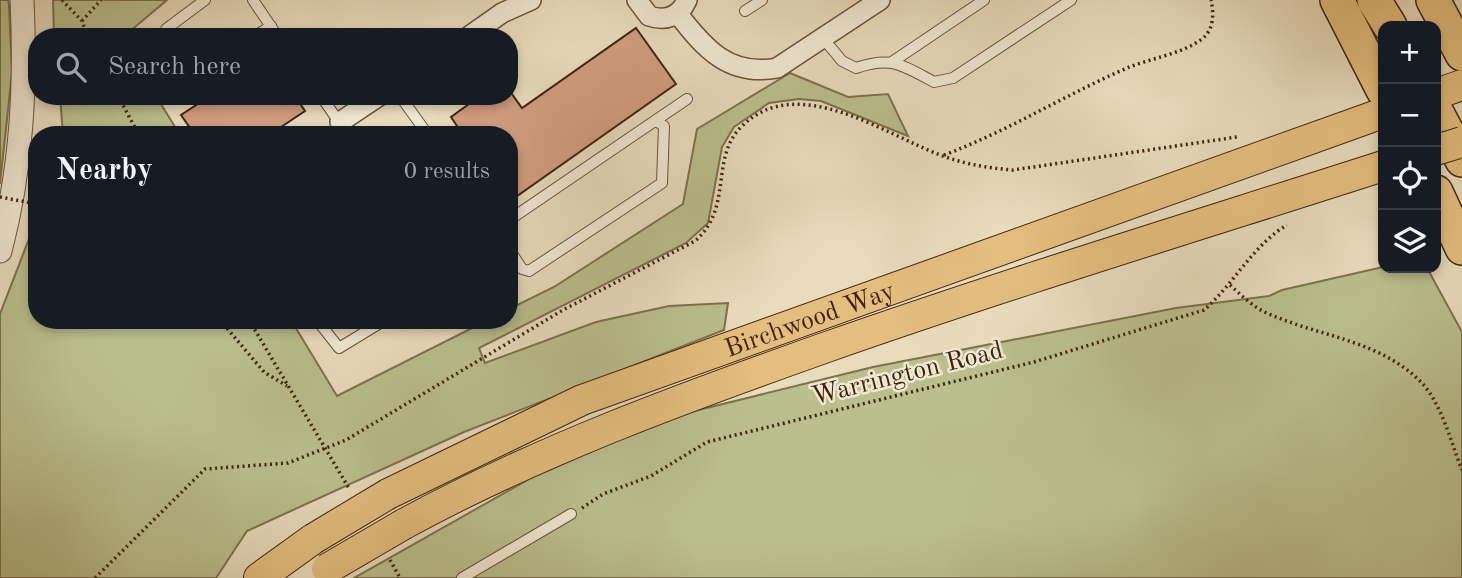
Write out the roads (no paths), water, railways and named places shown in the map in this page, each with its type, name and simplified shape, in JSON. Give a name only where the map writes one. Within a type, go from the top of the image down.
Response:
[{"type":"highway","points":[[1337,0],[1380,84]]},
{"type":"highway","points":[[1374,0],[1387,21]]},
{"type":"highway","points":[[1433,0],[1462,54]]},
{"type":"highway","points":[[1441,120],[1462,160]]},
{"type":"highway","points":[[1441,203],[1462,248]]},
{"type":"main road","points":[[1441,92],[1462,85]]},
{"type":"main road","name":"Birchwood Way","points":[[259,578],[313,539],[388,494],[582,400],[1378,115]]},
{"type":"main road","points":[[1441,148],[1462,142]]},
{"type":"main road","name":"Birchwood Way","points":[[320,573],[482,482],[661,405],[955,302],[1378,168]]},
{"type":"street","points":[[0,251],[20,150],[24,53],[22,0]]},
{"type":"street","points":[[481,28],[502,13],[531,0]]},
{"type":"street","points":[[637,0],[643,11],[657,18],[682,7],[712,55],[745,69],[777,68],[880,0]]},
{"type":"street","points":[[346,126],[369,105]]},
{"type":"lane","points":[[167,28],[205,0]]},
{"type":"lane","points":[[253,0],[271,26],[268,28]]},
{"type":"lane","points":[[745,11],[761,0]]},
{"type":"lane","points":[[892,62],[984,0]]},
{"type":"lane","points":[[822,37],[842,61],[856,68],[879,61],[892,62],[934,82],[953,78],[1071,0]]},
{"type":"lane","points":[[518,214],[687,99]]},
{"type":"lane","points":[[327,105],[343,126]]},
{"type":"lane","points":[[406,105],[422,126]]},
{"type":"lane","points":[[518,263],[522,269],[529,271],[662,183],[664,126],[656,121]]},
{"type":"lane","points":[[324,329],[339,348],[370,329]]},
{"type":"lane","points":[[462,578],[571,514]]}]
